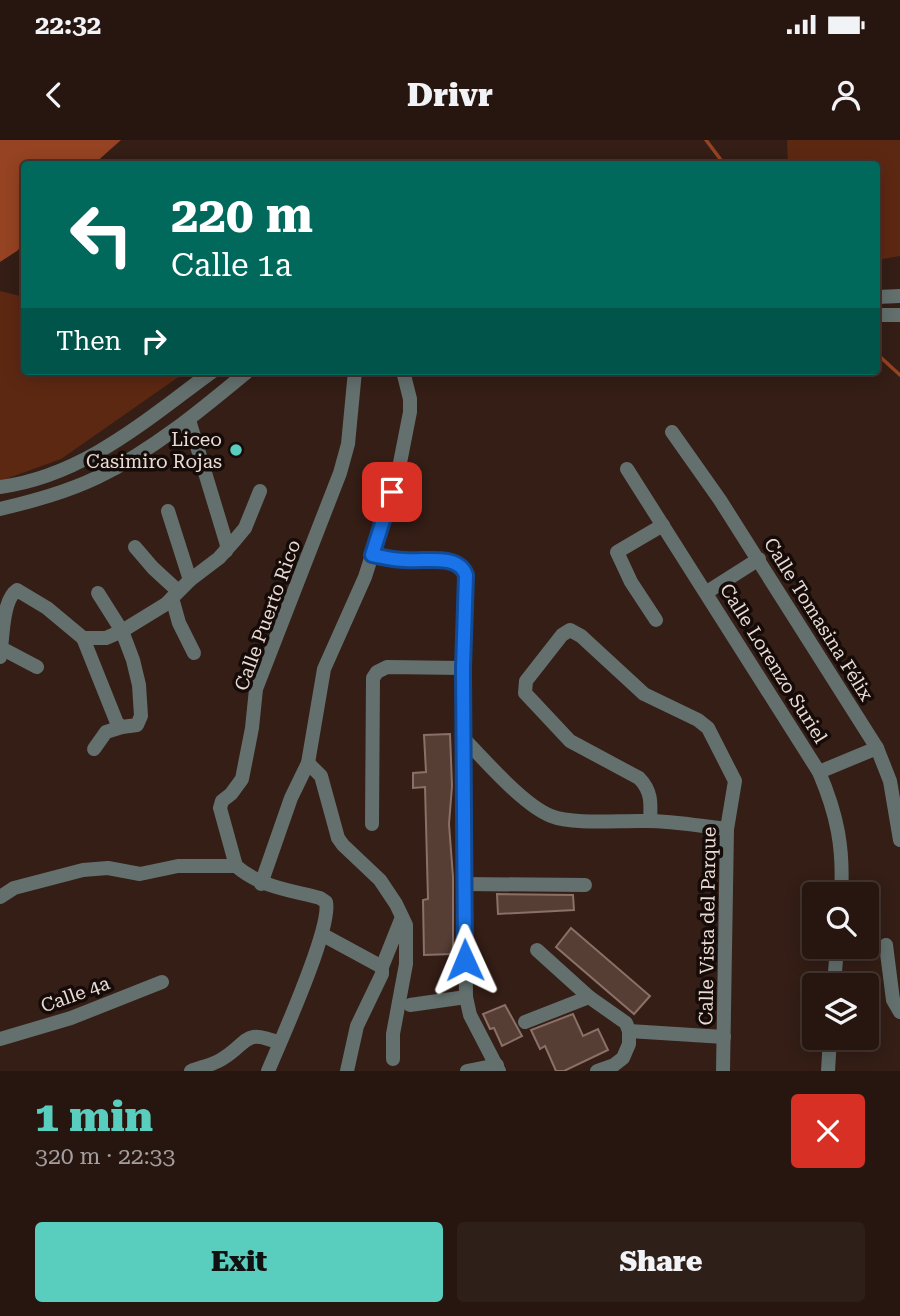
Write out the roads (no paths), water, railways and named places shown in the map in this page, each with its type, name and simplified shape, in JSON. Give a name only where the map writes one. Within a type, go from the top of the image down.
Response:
[{"type":"street","points":[[880,315],[898,315]]},
{"type":"street","points":[[0,487],[39,480],[77,465],[108,447],[207,375]]},
{"type":"street","points":[[0,509],[61,493],[97,477],[189,420],[243,375]]},
{"type":"street","name":"Calle Puerto Rico","points":[[236,866],[220,808],[222,801],[232,794],[242,779],[256,689],[340,473],[348,444],[355,375]]},
{"type":"street","points":[[261,884],[291,798],[308,763],[324,669],[361,586],[398,473],[411,398],[404,375]]},
{"type":"street","points":[[189,420],[227,545],[226,551]]},
{"type":"street","name":"Calle Tomasina Félix","points":[[672,432],[759,559],[877,748],[890,780],[900,840]]},
{"type":"street","name":"Calle Lorenzo Suriel","points":[[627,469],[819,772],[832,802],[843,862],[842,882]]},
{"type":"street","points":[[83,638],[106,638],[122,631],[175,595],[226,551],[245,528],[260,491]]},
{"type":"street","points":[[168,511],[190,580]]},
{"type":"street","points":[[656,620],[631,582],[614,546],[663,525]]},
{"type":"street","points":[[135,547],[175,595],[179,623],[194,653]]},
{"type":"street","points":[[372,555],[404,560],[444,561],[462,566],[467,581],[463,668],[466,997],[470,1015],[498,1068],[467,1071]]},
{"type":"street","points":[[706,592],[759,559]]},
{"type":"street","points":[[37,667],[22,657],[1,652],[4,617],[12,593],[17,590],[47,608],[83,638],[117,723],[121,727]]},
{"type":"street","points":[[94,749],[106,732],[137,724],[141,716],[139,685],[122,631],[98,593]]},
{"type":"street","name":"Calle Vista del Parque","points":[[650,821],[651,796],[646,785],[639,778],[570,741],[525,693],[526,681],[562,635],[570,630],[581,636],[644,694],[698,720],[708,728],[735,781],[727,829],[723,1071]]},
{"type":"street","points":[[372,824],[373,678],[377,672],[387,667],[463,668]]},
{"type":"street","points":[[463,738],[533,805],[551,816],[572,820],[650,821],[727,829]]},
{"type":"street","points":[[819,772],[877,748]]},
{"type":"street","points":[[308,763],[321,776],[325,785],[328,808],[338,838],[380,880],[403,916],[407,938],[406,964],[393,1034],[393,1059]]},
{"type":"street","points":[[0,897],[14,888],[83,870],[108,868],[140,874],[178,866],[236,866],[261,884],[320,898],[326,902],[327,907],[323,934],[268,1071]]},
{"type":"street","points":[[463,884],[585,885]]},
{"type":"street","points":[[347,1071],[357,1026],[382,974],[403,916]]},
{"type":"street","points":[[323,934],[383,967]]},
{"type":"street","points":[[886,945],[893,1000],[900,1012]]},
{"type":"street","points":[[537,950],[589,997],[626,1023],[629,1044],[623,1058],[614,1065],[597,1071]]},
{"type":"street","name":"Calle 4a","points":[[0,1039],[71,1018],[162,982]]},
{"type":"street","points":[[410,1005],[466,997]]},
{"type":"street","points":[[525,1022],[589,997]]},
{"type":"street","points":[[629,1031],[724,1037]]},
{"type":"street","points":[[191,1071],[221,1060],[246,1038],[262,1036],[279,1043]]},
{"type":"street","points":[[828,1071],[829,1050]]},
{"type":"waterway","points":[[706,140],[722,161]]},
{"type":"waterway","points":[[880,357],[900,375]]},
{"type":"place","name":"Liceo Casimiro Rojas","points":[[236,450]]}]
